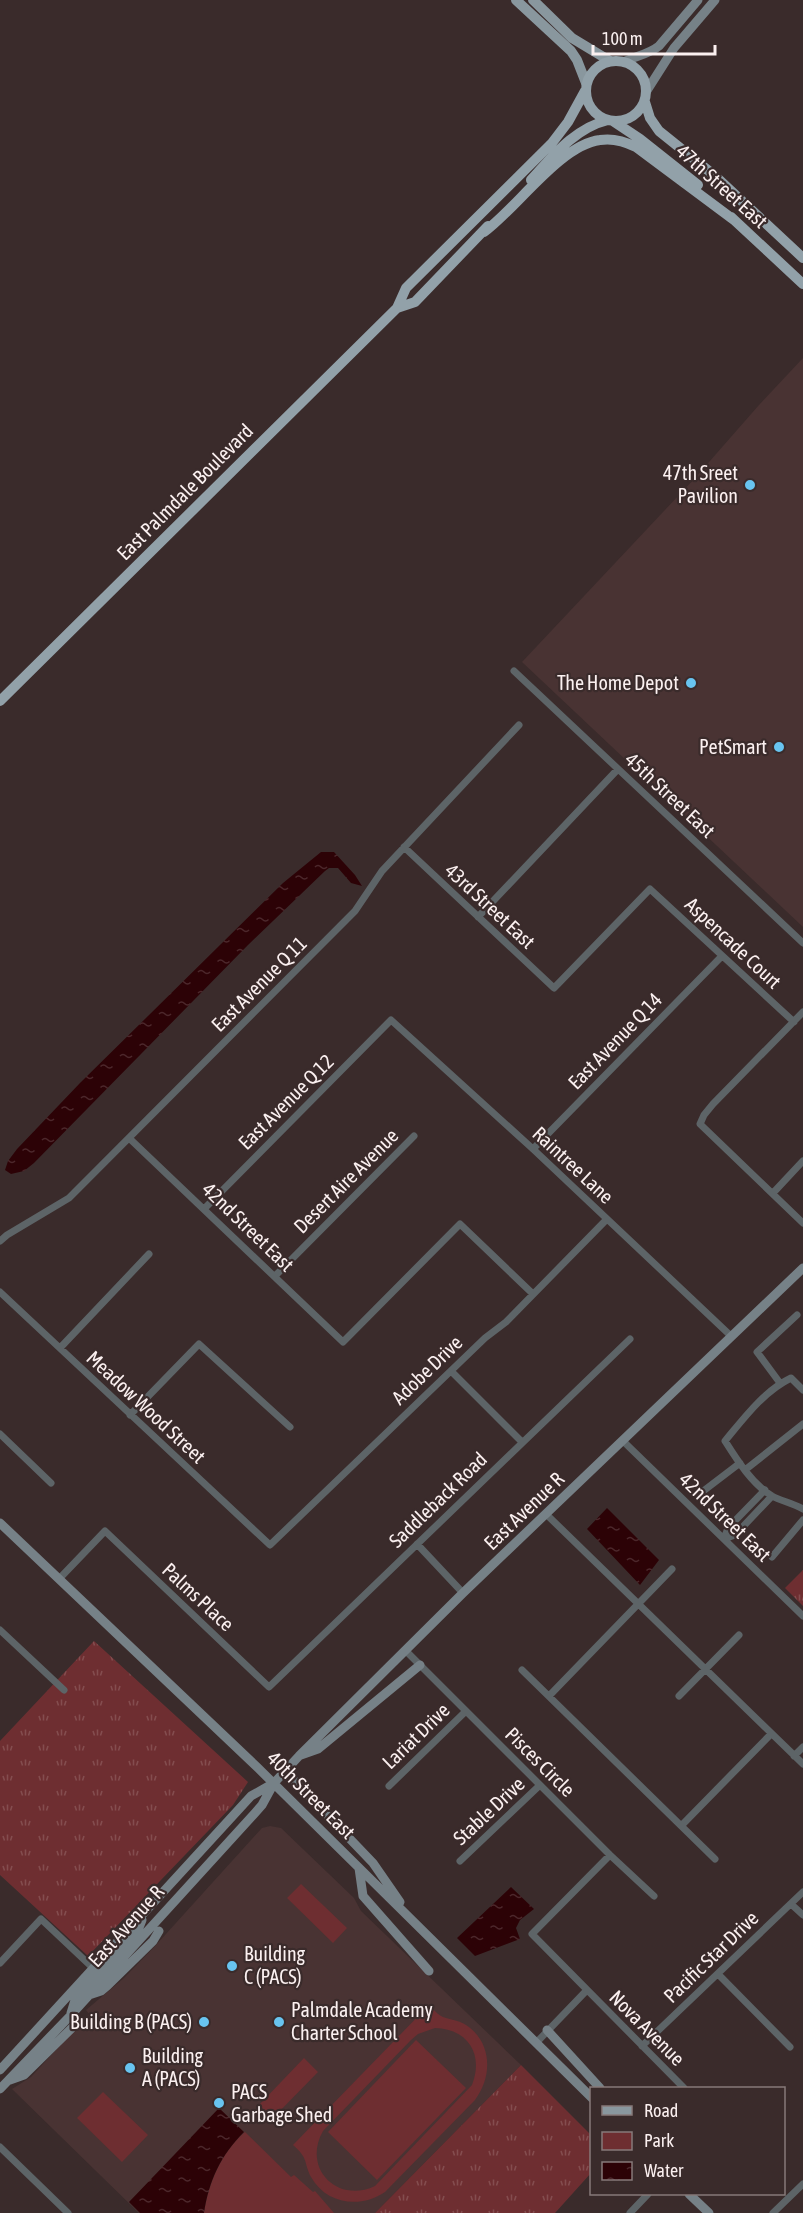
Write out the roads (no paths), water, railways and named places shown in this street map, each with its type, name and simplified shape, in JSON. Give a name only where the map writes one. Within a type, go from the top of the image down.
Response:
[{"type":"highway","points":[[610,61],[631,65],[640,75],[645,97],[635,114],[610,121],[592,107],[585,87],[597,67],[610,61]]},
{"type":"highway","name":"East Palmdale Boulevard","points":[[0,701],[397,308],[406,288],[552,143],[568,122],[585,87]]},
{"type":"highway","name":"47th Street East","points":[[645,97],[650,118],[659,131],[715,176],[803,258]]},
{"type":"highway","name":"East Palmdale Boulevard","points":[[397,308],[415,302],[562,148],[586,128],[610,121]]},
{"type":"highway","name":"47th Street East","points":[[610,121],[640,139],[684,172],[803,284]]},
{"type":"highway","points":[[484,232],[568,154],[586,143],[606,139],[621,141],[636,147],[734,220]]},
{"type":"main road","points":[[516,0],[571,51],[577,60],[585,87]]},
{"type":"main road","points":[[533,0],[572,38],[610,61]]},
{"type":"main road","points":[[624,62],[659,46],[698,0]]},
{"type":"main road","points":[[645,97],[674,48],[715,0]]},
{"type":"main road","name":"East Avenue R","points":[[0,2089],[74,2018],[89,1995],[262,1805],[274,1783],[298,1755],[463,1593],[803,1268]]},
{"type":"main road","name":"40th Street East","points":[[0,1523],[274,1783],[590,2097]]},
{"type":"main road","points":[[298,1755],[318,1749],[420,1665]]},
{"type":"main road","points":[[285,1771],[373,1863],[413,1921]]},
{"type":"main road","name":"East Avenue R","points":[[0,2070],[251,1796],[274,1783]]},
{"type":"main road","points":[[359,1868],[363,1896],[429,1971]]},
{"type":"main road","points":[[74,2018],[75,2000],[138,1930],[144,1914]]},
{"type":"main road","points":[[89,1995],[107,1986],[153,1941],[159,1931]]},
{"type":"main road","points":[[547,2030],[599,2087]]},
{"type":"main road","points":[[691,2195],[709,2213]]},
{"type":"street","name":"45th Street East","points":[[514,671],[803,943]]},
{"type":"street","name":"East Avenue Q 11","points":[[0,1241],[69,1198],[355,911],[382,871],[519,725]]},
{"type":"street","points":[[478,917],[618,770]]},
{"type":"street","name":"43rd Street East","points":[[404,847],[554,988]]},
{"type":"street","name":"Aspencade Court","points":[[554,988],[650,889],[794,1022]]},
{"type":"street","name":"East Avenue Q 14","points":[[533,1149],[721,957]]},
{"type":"street","points":[[803,1012],[713,1104],[700,1124],[803,1223]]},
{"type":"street","name":"Raintree Lane","points":[[391,1020],[533,1149],[731,1336]]},
{"type":"street","name":"East Avenue Q 12","points":[[205,1208],[391,1020]]},
{"type":"street","name":"Desert Aire Avenue","points":[[276,1276],[414,1136]]},
{"type":"street","name":"42nd Street East","points":[[129,1138],[343,1342],[460,1224],[533,1294]]},
{"type":"street","points":[[773,1193],[803,1161]]},
{"type":"street","name":"Adobe Drive","points":[[270,1545],[485,1338],[506,1322],[607,1219]]},
{"type":"street","points":[[60,1348],[149,1254]]},
{"type":"street","name":"Meadow Wood Street","points":[[0,1292],[270,1545]]},
{"type":"street","points":[[780,1383],[757,1352],[797,1315]]},
{"type":"street","name":"Saddleback Road","points":[[269,1687],[630,1339]]},
{"type":"street","points":[[130,1415],[199,1344],[290,1427]]},
{"type":"street","points":[[451,1371],[522,1442]]},
{"type":"street","points":[[803,1390],[791,1378],[780,1383],[750,1411],[725,1441],[742,1466],[765,1490],[772,1496],[803,1509]]},
{"type":"street","points":[[702,1492],[803,1424]]},
{"type":"street","points":[[0,1434],[51,1483]]},
{"type":"street","name":"42nd Street East","points":[[623,1441],[803,1616]]},
{"type":"street","points":[[724,1539],[728,1528],[765,1490]]},
{"type":"street","points":[[724,1539],[735,1535],[772,1496]]},
{"type":"street","points":[[546,1514],[803,1764]]},
{"type":"street","points":[[772,1557],[803,1520]]},
{"type":"street","name":"Palms Place","points":[[59,1579],[105,1531],[269,1687]]},
{"type":"street","points":[[417,1544],[463,1593]]},
{"type":"street","points":[[549,1696],[672,1569]]},
{"type":"street","points":[[0,1629],[64,1690]]},
{"type":"street","points":[[679,1696],[739,1635]]},
{"type":"street","name":"Pisces Circle","points":[[405,1650],[654,1896]]},
{"type":"street","points":[[522,1670],[715,1859]]},
{"type":"street","name":"Lariat Drive","points":[[389,1786],[466,1711]]},
{"type":"street","points":[[682,1825],[771,1734]]},
{"type":"street","points":[[795,1756],[803,1747]]},
{"type":"street","name":"Stable Drive","points":[[460,1861],[540,1785]]},
{"type":"street","name":"Nova Avenue","points":[[610,1855],[532,1934],[683,2087]]},
{"type":"street","name":"Pacific Star Drive","points":[[642,2046],[803,1892]]},
{"type":"street","points":[[791,1904],[803,1915]]},
{"type":"street","points":[[0,1963],[41,1919],[94,1969]]},
{"type":"street","points":[[717,1974],[790,2047]]},
{"type":"street","points":[[536,2043],[587,1990]]},
{"type":"street","points":[[0,2147],[68,2213]]},
{"type":"street","points":[[772,2213],[803,2184]]},
{"type":"street","points":[[630,2213],[646,2195]]},
{"type":"water","points":[[321,852],[334,852],[362,886],[351,883],[338,868],[329,868],[325,871],[248,945],[34,1163],[24,1171],[11,1174],[5,1170],[8,1161],[17,1149],[80,1083],[283,883]]},
{"type":"water","points":[[607,1508],[659,1560],[640,1585],[587,1529]]},
{"type":"water","points":[[511,1887],[534,1909],[520,1920],[516,1928],[520,1939],[475,1956],[457,1938]]},
{"type":"water","points":[[219,2108],[244,2132],[217,2169],[204,2213],[140,2213],[129,2202]]},
{"type":"place","name":"47th Sreet Pavilion","points":[[750,485]]},
{"type":"place","name":"The Home Depot","points":[[691,683]]},
{"type":"place","name":"PetSmart","points":[[779,747]]},
{"type":"place","name":"Building C (PACS)","points":[[232,1966]]},
{"type":"place","name":"Building B (PACS)","points":[[204,2022]]},
{"type":"place","name":"Palmdale Academy Charter School","points":[[279,2022]]},
{"type":"place","name":"Building A (PACS)","points":[[130,2068]]},
{"type":"place","name":"PACS Garbage Shed","points":[[219,2103]]}]
